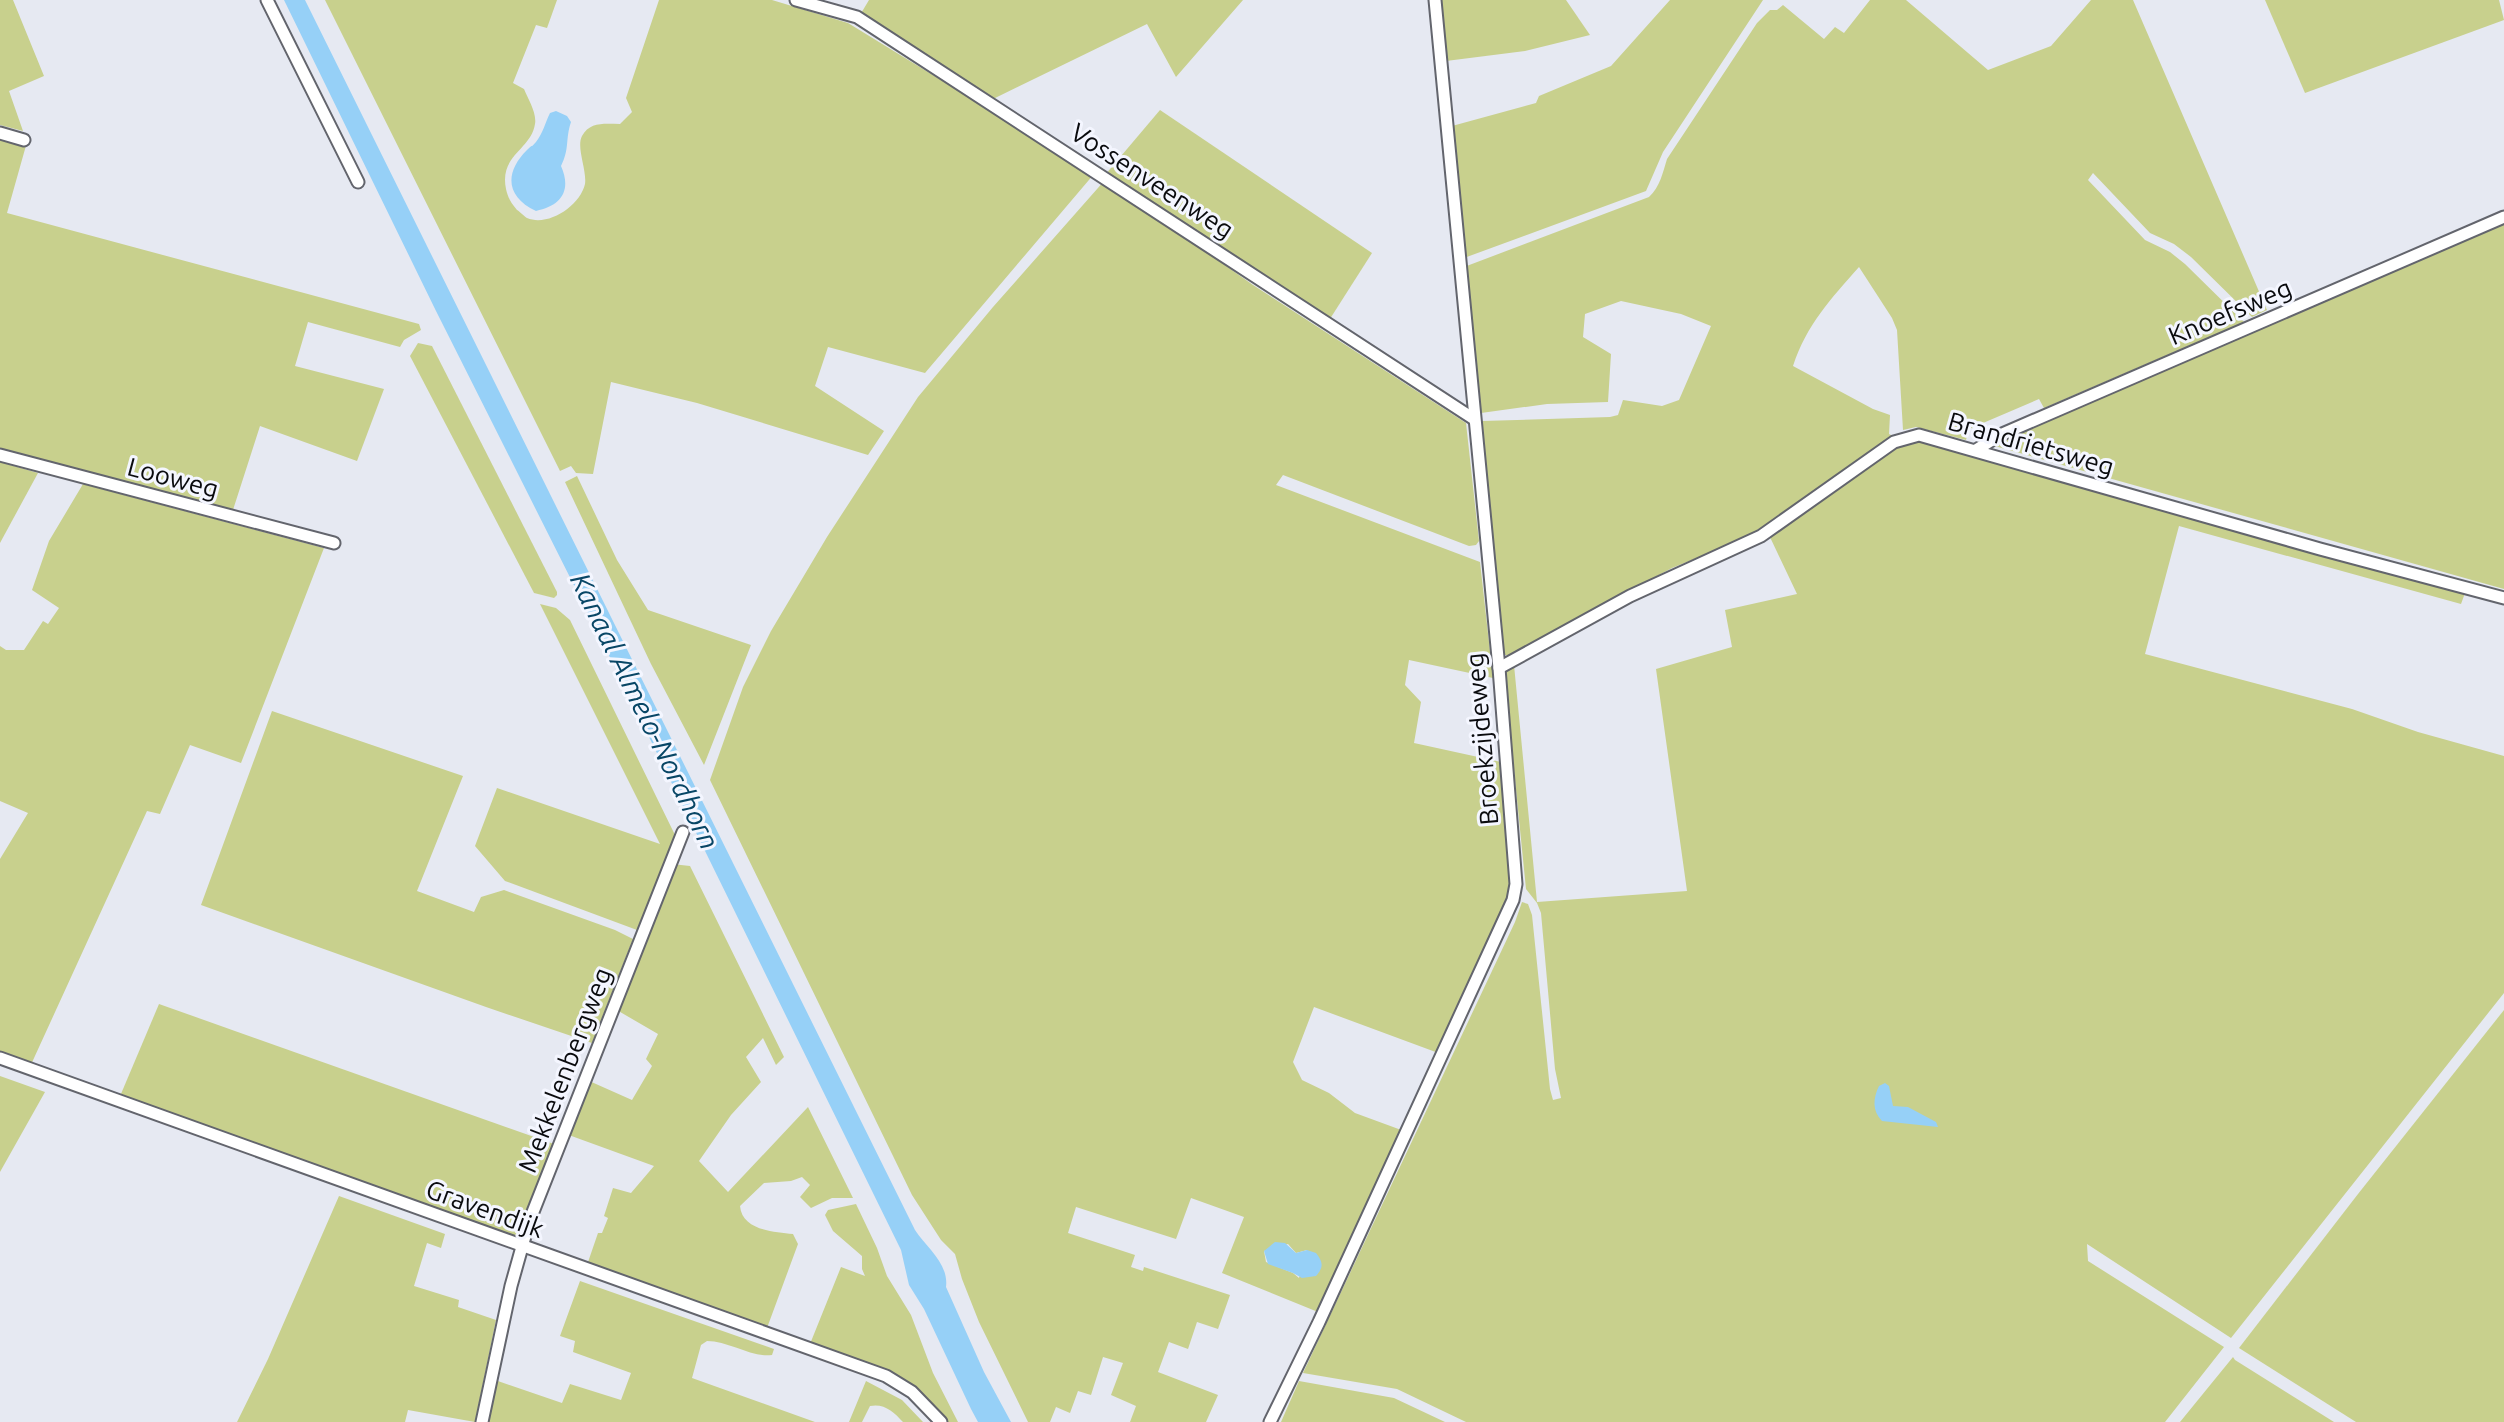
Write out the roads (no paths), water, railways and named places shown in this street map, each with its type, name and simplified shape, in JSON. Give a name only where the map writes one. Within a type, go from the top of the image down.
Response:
[{"type":"street","points":[[267,0],[358,182]]},
{"type":"street","name":"Vossenveenweg","points":[[796,0],[857,17],[1474,419]]},
{"type":"street","name":"Broekzijdeweg","points":[[1270,1422],[1513,900],[1516,884],[1499,668],[1435,0]]},
{"type":"street","points":[[0,133],[24,140]]},
{"type":"street","name":"Knoefsweg","points":[[1976,450],[2000,435],[2504,217]]},
{"type":"street","name":"Brandrietsweg","points":[[1499,668],[1630,596],[1761,536],[1894,442],[1919,435],[2504,598]]},
{"type":"street","name":"Looweg","points":[[0,455],[334,543]]},
{"type":"street","name":"Mekkelenbergweg","points":[[482,1422],[522,1246],[683,832]]},
{"type":"street","name":"Gravendijk","points":[[0,1058],[886,1376],[912,1392],[941,1422]]},
{"type":"water","name":"Kanaal Almelo-Nordhorn","points":[[284,0],[305,0],[915,1230],[941,1264],[946,1287],[984,1372],[1011,1422],[978,1422],[971,1409],[924,1309],[909,1285],[901,1250]]},
{"type":"water","points":[[556,111],[567,116],[571,122],[561,166],[565,190],[558,201],[536,211],[514,192],[512,176],[514,167],[538,139],[550,113]]},
{"type":"water","points":[[1885,1083],[1889,1086],[1893,1106],[1908,1107],[1936,1122],[1938,1127],[1882,1121],[1876,1113],[1875,1100],[1879,1086]]},
{"type":"water","points":[[1275,1242],[1285,1243],[1296,1253],[1307,1250],[1316,1253],[1322,1264],[1319,1273],[1302,1278],[1268,1264],[1264,1251]]}]
